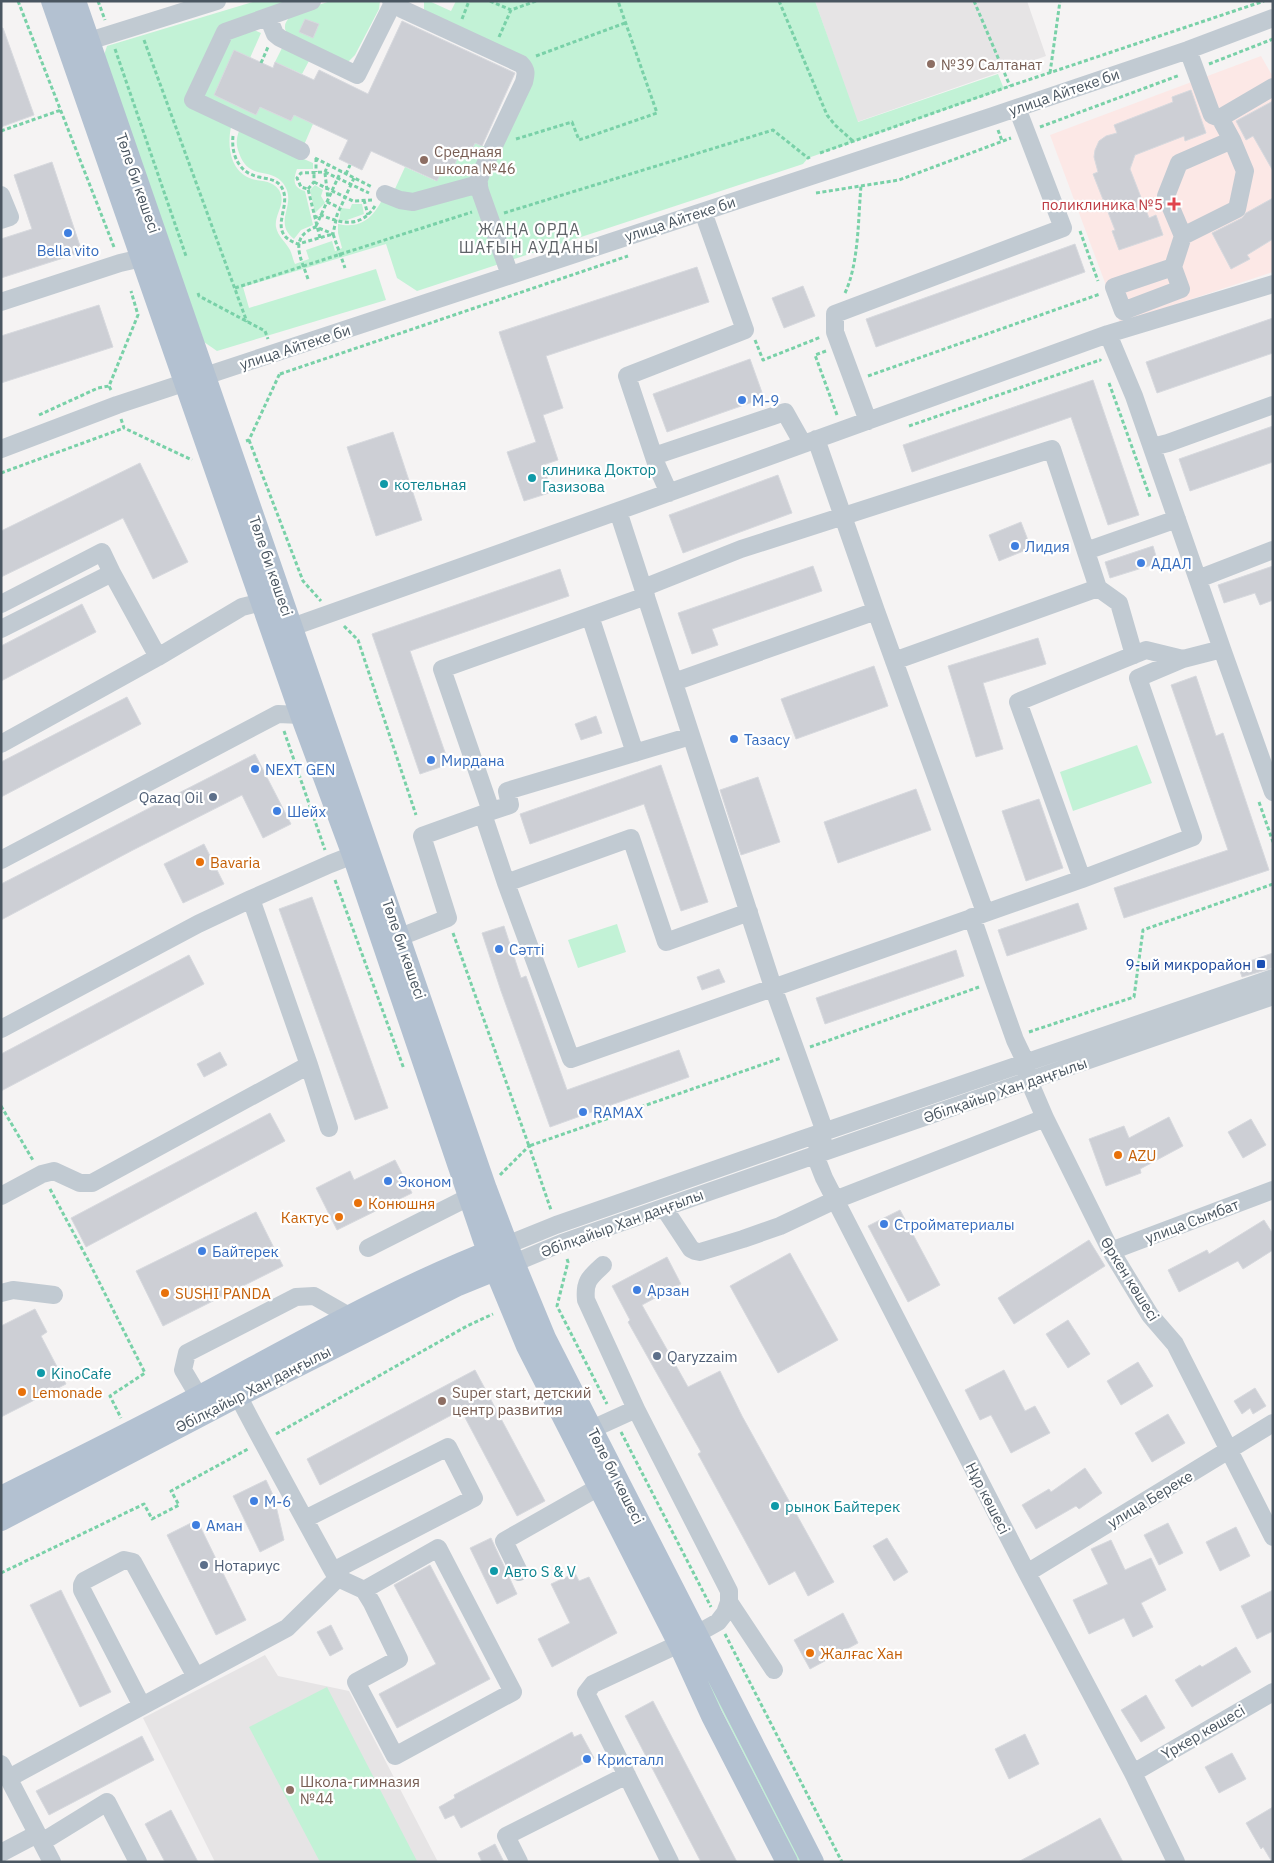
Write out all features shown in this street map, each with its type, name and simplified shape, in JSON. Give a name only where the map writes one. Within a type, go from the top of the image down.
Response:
[{"type":"main road","name":"Төле би көшесі","points":[[52,1],[142,258],[195,379]]},
{"type":"main road","name":"Төле би көшесі","points":[[75,1],[99,38],[195,379],[210,453],[301,715],[353,856],[469,1197],[592,1429],[687,1639],[712,1716],[787,1862]]},
{"type":"main road","name":"Төле би көшесі","points":[[210,453],[292,627],[400,937],[501,1257],[527,1346],[599,1487],[813,1862]]},
{"type":"main road","name":"Әбілқайыр Хан даңғылы","points":[[1,1520],[234,1388],[348,1316],[449,1267],[501,1257]]},
{"type":"main road","name":"Әбілқайыр Хан даңғылы","points":[[1,1497],[199,1397],[234,1388],[458,1285],[501,1257]]},
{"type":"street","points":[[99,38],[217,1]]},
{"type":"street","points":[[308,155],[192,100],[225,32],[312,1]]},
{"type":"street","points":[[268,17],[275,34],[280,38],[357,75],[392,2],[525,68],[524,82],[480,176],[479,184],[510,275]]},
{"type":"street","name":"улица Айтеке би","points":[[1,449],[117,405],[1017,108],[1188,50],[1273,18]]},
{"type":"street","points":[[1183,236],[1237,209],[1246,171],[1220,118],[1212,115],[1188,50]]},
{"type":"street","points":[[1220,118],[1273,87]]},
{"type":"street","points":[[868,420],[838,339],[835,314],[1063,228],[1017,108]]},
{"type":"street","points":[[1173,267],[1183,236],[1166,196],[1179,163],[1232,140]]},
{"type":"street","points":[[384,193],[400,200],[413,202],[479,184]]},
{"type":"street","points":[[1,194],[10,217],[1,220]]},
{"type":"street","points":[[669,493],[654,456],[627,376],[745,330],[703,212]]},
{"type":"street","points":[[1,302],[120,263],[142,258]]},
{"type":"street","points":[[292,627],[1108,334],[1273,284]]},
{"type":"street","points":[[1108,334],[1134,396],[1273,792]]},
{"type":"street","points":[[1152,447],[1168,444],[1273,405]]},
{"type":"street","name":"Өркен көшесі","points":[[654,456],[785,412],[809,442],[843,516],[894,661],[978,914],[994,981],[1018,1037],[1031,1081],[1045,1118],[1111,1252],[1150,1316],[1175,1344],[1273,1537]]},
{"type":"street","points":[[1134,655],[1119,603],[1098,588],[1052,449],[741,549],[590,616],[442,669],[487,813],[506,883],[571,1059],[978,914],[1082,879],[1193,837],[1138,678],[1183,659],[1222,650]]},
{"type":"street","points":[[618,511],[748,912],[825,1132],[815,1155]]},
{"type":"street","points":[[1086,550],[1177,519]]},
{"type":"street","points":[[1198,579],[1273,550]]},
{"type":"street","points":[[1,604],[102,552],[158,656]]},
{"type":"street","points":[[1,629],[112,573]]},
{"type":"street","points":[[894,661],[1098,588]]},
{"type":"street","points":[[1,744],[242,607],[262,602]]},
{"type":"street","points":[[674,682],[876,611]]},
{"type":"street","points":[[590,616],[636,753]]},
{"type":"street","points":[[1082,879],[1018,702],[1146,650],[1183,659]]},
{"type":"street","points":[[1,860],[278,714],[301,715]]},
{"type":"street","points":[[400,937],[448,918],[422,836],[510,805],[506,791],[691,736]]},
{"type":"street","points":[[506,883],[631,838],[666,942],[748,912]]},
{"type":"street","points":[[1,1029],[198,924],[330,864],[353,856]]},
{"type":"street","points":[[251,899],[329,1128]]},
{"type":"street","name":"Әбілқайыр Хан даңғылы","points":[[501,1257],[556,1225],[1273,978]]},
{"type":"street","name":"Әбілқайыр Хан даңғылы","points":[[501,1257],[562,1243],[1273,996]]},
{"type":"street","points":[[1,1196],[42,1174],[54,1171],[80,1183],[92,1182],[309,1065]]},
{"type":"street","points":[[664,1208],[691,1249],[695,1252],[700,1252],[743,1240],[780,1226],[835,1200],[1045,1118]]},
{"type":"street","name":"Нұр көшесі","points":[[815,1155],[835,1200],[1027,1573],[1133,1773],[1176,1862]]},
{"type":"street","name":"улица Сымбат","points":[[1111,1252],[1273,1190]]},
{"type":"street","points":[[368,1248],[469,1197]]},
{"type":"street","points":[[603,1265],[589,1278],[585,1289],[586,1300],[636,1409],[729,1591],[729,1602],[725,1613],[718,1622],[593,1684],[586,1694],[670,1862]]},
{"type":"street","points":[[1,1292],[13,1290],[54,1294]]},
{"type":"street","points":[[199,1397],[183,1370],[187,1353],[296,1297],[314,1296],[348,1316]]},
{"type":"street","points":[[234,1388],[335,1574],[364,1590],[399,1659],[356,1682],[394,1756],[513,1692],[438,1548],[364,1590]]},
{"type":"street","points":[[592,1429],[636,1409]]},
{"type":"street","name":"улица Береке","points":[[1027,1573],[1273,1424]]},
{"type":"street","points":[[52,1862],[5,1771],[142,1706],[288,1628],[335,1574],[474,1498],[448,1447],[304,1519]]},
{"type":"street","points":[[519,1572],[504,1541],[599,1487]]},
{"type":"street","points":[[142,1706],[82,1590],[84,1581],[124,1560],[133,1562],[196,1677]]},
{"type":"street","points":[[729,1602],[774,1670]]},
{"type":"street","name":"Үркер көшесі","points":[[1133,1773],[1273,1692]]},
{"type":"street","points":[[519,1862],[506,1836],[627,1775]]},
{"type":"street","points":[[1,1853],[40,1838],[107,1802],[138,1862]]},
{"type":"path","points":[[98,1],[99,38],[186,258]]},
{"type":"path","points":[[490,1],[511,10],[536,1]]},
{"type":"path","points":[[494,147],[572,122],[579,140],[657,113],[624,23],[618,1]]},
{"type":"path","points":[[779,1],[827,115],[854,142]]},
{"type":"path","points":[[974,1],[1010,86]]},
{"type":"path","points":[[1050,73],[1060,1]]},
{"type":"path","points":[[235,288],[478,210],[482,220],[773,130],[808,158],[1010,86],[1264,1]]},
{"type":"path","points":[[493,51],[511,10]]},
{"type":"path","points":[[518,63],[624,23]]},
{"type":"path","points":[[138,25],[247,322]]},
{"type":"path","points":[[1039,128],[1273,39]]},
{"type":"path","points":[[1,131],[61,110]]},
{"type":"path","points":[[239,122],[233,134],[236,159],[245,171],[250,174],[269,178],[280,184],[285,199],[280,219],[282,231],[293,242],[298,244],[333,234]]},
{"type":"path","points":[[815,193],[899,180],[1020,135]]},
{"type":"path","points":[[308,155],[384,193],[379,198],[325,172],[301,172],[298,174],[299,184],[308,190]]},
{"type":"path","points":[[308,155],[315,172],[314,182],[308,190],[320,238]]},
{"type":"path","points":[[328,165],[325,172],[328,201]]},
{"type":"path","points":[[346,174],[350,165]]},
{"type":"path","points":[[308,279],[298,244],[303,234],[316,227],[341,171]]},
{"type":"path","points":[[345,268],[333,234],[341,206],[354,178]]},
{"type":"path","points":[[314,182],[353,201]]},
{"type":"path","points":[[835,314],[849,284],[855,255],[861,186]]},
{"type":"path","points":[[364,200],[368,215]]},
{"type":"path","points":[[314,218],[321,215],[347,223],[368,215],[378,200],[353,201],[341,206],[328,201]]},
{"type":"path","points":[[1063,228],[1077,222],[1099,284]]},
{"type":"path","points":[[316,227],[333,234]]},
{"type":"path","points":[[280,374],[634,254]]},
{"type":"path","points":[[197,289],[199,296],[265,332],[280,374],[249,440],[210,453]]},
{"type":"path","points":[[853,381],[1102,293],[1105,301]]},
{"type":"path","points":[[745,330],[751,328],[763,360],[838,339]]},
{"type":"path","points":[[838,339],[815,355],[843,430]]},
{"type":"path","points":[[38,415],[98,388],[109,386]]},
{"type":"path","points":[[1,473],[124,428]]},
{"type":"path","points":[[1018,1037],[1134,997],[1143,930],[1273,884]]},
{"type":"path","points":[[448,918],[529,1146],[994,981]]},
{"type":"path","points":[[1,1106],[42,1174],[145,1373],[110,1396],[129,1434]]},
{"type":"shaded area","name":"№39 Салтанат","points":[[815,1],[1027,1],[1046,56],[857,122]]},
{"type":"shaded area","name":"поликлиника №5","points":[[1261,56],[1273,77],[1273,272],[1120,323],[1050,135]]},
{"type":"shaded area","name":"Школа-гимназия №44","points":[[265,1655],[278,1676],[349,1691],[438,1862],[215,1862],[143,1718]]},
{"type":"green space","points":[[256,1],[296,1],[221,28],[185,102],[231,127],[230,150],[239,171],[252,179],[270,183],[279,190],[282,200],[276,227],[278,234],[290,250],[295,264],[309,259],[306,250],[332,241],[335,251],[342,248],[338,224],[353,225],[360,223],[375,211],[383,198],[485,184],[532,80],[426,15],[424,1],[429,1],[451,11],[456,1],[815,1],[858,122],[998,74],[1004,89],[808,158],[803,164],[417,291],[397,278],[386,244],[243,287],[249,308],[376,269],[386,300],[217,351],[204,342],[104,55],[107,46]]},
{"type":"green space","points":[[331,1],[380,1],[379,9],[355,55],[349,61],[345,62],[286,32],[285,25],[293,15]]},
{"type":"green space","points":[[252,29],[261,33],[250,58],[234,51],[214,95],[256,115],[260,107],[291,121],[294,115],[313,124],[304,145],[205,100],[201,93],[228,37]]},
{"type":"green space","points":[[283,46],[310,59],[302,74],[275,62]]},
{"type":"green space","points":[[239,131],[313,163],[313,169],[297,169],[295,183],[298,188],[305,191],[313,225],[301,230],[294,239],[285,225],[288,205],[287,190],[277,178],[254,171],[243,162],[237,145]]},
{"type":"green space","points":[[475,143],[486,147],[471,180],[420,195],[394,191],[405,167],[436,181],[442,170],[450,174],[459,155],[467,159]]},
{"type":"green space","points":[[315,185],[323,190],[321,196],[325,203],[315,213],[310,190]]},
{"type":"green space","points":[[352,204],[362,204],[364,214],[339,221],[341,208],[350,209]]},
{"type":"green space","points":[[1137,745],[1152,783],[1073,811],[1060,772]]},
{"type":"green space","points":[[617,924],[626,952],[578,968],[568,940]]},
{"type":"green space","points":[[704,1666],[804,1862],[799,1862],[700,1668]]},
{"type":"green space","points":[[327,1687],[416,1862],[320,1862],[249,1727]]},
{"type":"building","points":[[305,19],[319,24],[313,38],[299,32]]},
{"type":"building","name":"Среднаяя школа №46","points":[[402,21],[515,73],[482,146],[475,143],[467,159],[459,155],[450,174],[442,170],[437,181],[371,151],[362,170],[339,159],[348,140],[294,115],[291,121],[260,107],[256,115],[214,95],[234,50],[273,68],[275,62],[314,80],[319,70],[368,94]]},
{"type":"building","points":[[1,28],[3,28],[34,115],[1,127]]},
{"type":"building","points":[[1191,90],[1206,133],[1185,141],[1184,136],[1135,155],[1130,169],[1149,218],[1156,215],[1163,235],[1119,250],[1112,231],[1115,230],[1093,174],[1098,172],[1094,157],[1099,141],[1106,136],[1117,133],[1114,125],[1173,102],[1172,97]]},
{"type":"building","points":[[1273,101],[1273,171],[1253,136],[1246,140],[1236,121]]},
{"type":"building","points":[[52,162],[82,252],[1,278],[1,239],[32,229],[14,175]]},
{"type":"building","points":[[1273,198],[1273,239],[1247,255],[1250,259],[1231,269],[1212,233],[1242,218],[1246,213]]},
{"type":"building","points":[[1075,244],[1085,272],[876,347],[866,319]]},
{"type":"building","points":[[697,267],[709,302],[546,356],[563,408],[543,415],[558,460],[543,465],[552,492],[524,501],[507,452],[536,442],[499,332]]},
{"type":"building","points":[[803,286],[815,316],[784,328],[772,298]]},
{"type":"building","points":[[99,305],[113,347],[1,383],[1,336]]},
{"type":"building","points":[[1273,318],[1273,353],[1157,393],[1146,362]]},
{"type":"building","points":[[750,359],[764,398],[667,432],[653,394]]},
{"type":"building","points":[[1093,380],[1139,515],[1108,525],[1071,417],[912,472],[903,445]]},
{"type":"building","points":[[1273,426],[1273,462],[1190,491],[1179,459]]},
{"type":"building","name":"котельная","points":[[393,432],[422,520],[376,536],[347,447]]},
{"type":"building","points":[[140,463],[188,562],[153,579],[123,518],[1,577],[1,531]]},
{"type":"building","points":[[778,475],[792,513],[683,553],[669,515]]},
{"type":"building","points":[[1021,522],[1031,548],[999,561],[989,535]]},
{"type":"building","points":[[1153,546],[1158,563],[1110,578],[1105,562]]},
{"type":"building","points":[[813,566],[822,591],[712,629],[718,645],[692,654],[678,613]]},
{"type":"building","points":[[1273,566],[1273,600],[1260,605],[1255,593],[1224,603],[1218,585]]},
{"type":"building","points":[[560,569],[569,596],[410,651],[449,764],[420,774],[372,634]]},
{"type":"building","points":[[82,604],[96,632],[1,681],[1,646]]},
{"type":"building","points":[[1038,638],[1046,664],[983,683],[1003,749],[976,757],[948,666]]},
{"type":"building","points":[[874,666],[888,706],[796,739],[781,699]]},
{"type":"building","points":[[1196,676],[1216,736],[1223,733],[1269,870],[1124,918],[1114,888],[1228,850],[1171,685]]},
{"type":"building","points":[[127,697],[141,724],[1,797],[1,762]]},
{"type":"building","points":[[596,716],[602,733],[581,740],[575,724]]},
{"type":"building","points":[[255,754],[291,824],[263,838],[242,795],[1,920],[1,884]]},
{"type":"building","points":[[661,765],[708,902],[681,911],[644,804],[530,844],[520,814]]},
{"type":"building","points":[[758,777],[780,842],[741,855],[720,790]]},
{"type":"building","points":[[916,789],[931,830],[838,863],[824,822]]},
{"type":"building","points":[[1039,799],[1063,868],[1026,881],[1002,811]]},
{"type":"building","points":[[204,844],[224,884],[183,903],[164,864]]},
{"type":"building","points":[[312,897],[388,1108],[355,1120],[279,909]]},
{"type":"building","points":[[1078,903],[1087,929],[1007,956],[998,930]]},
{"type":"building","points":[[504,926],[521,978],[526,976],[567,1090],[679,1050],[689,1077],[550,1127],[482,933]]},
{"type":"building","points":[[956,950],[964,976],[825,1024],[816,998]]},
{"type":"building","points":[[1273,953],[1273,968],[1242,977],[1238,965]]},
{"type":"building","points":[[189,955],[204,984],[1,1091],[1,1054]]},
{"type":"building","points":[[719,969],[725,982],[702,990],[697,977]]},
{"type":"building","points":[[220,1052],[227,1065],[204,1077],[197,1064]]},
{"type":"building","points":[[270,1113],[285,1141],[86,1247],[71,1218]]},
{"type":"building","points":[[1169,1117],[1183,1146],[1140,1169],[1141,1173],[1106,1186],[1089,1139],[1124,1126],[1129,1138]]},
{"type":"building","points":[[1251,1119],[1266,1145],[1243,1158],[1228,1132]]},
{"type":"building","points":[[395,1160],[412,1193],[337,1230],[316,1188],[350,1171],[354,1180]]},
{"type":"building","points":[[900,1210],[940,1285],[908,1302],[868,1226]]},
{"type":"building","points":[[256,1212],[283,1266],[163,1326],[136,1271]]},
{"type":"building","points":[[1264,1220],[1273,1234],[1273,1250],[1243,1269],[1238,1261],[1179,1292],[1168,1270],[1207,1250],[1209,1254]]},
{"type":"building","points":[[1089,1240],[1105,1266],[1014,1324],[998,1298]]},
{"type":"building","points":[[790,1253],[838,1340],[778,1373],[730,1286]]},
{"type":"building","points":[[667,1257],[681,1284],[642,1305],[688,1387],[720,1371],[742,1416],[834,1582],[808,1596],[795,1571],[769,1585],[698,1454],[701,1452],[628,1322],[630,1320],[612,1286]]},
{"type":"building","points":[[35,1309],[47,1332],[41,1336],[66,1384],[1,1417],[1,1326]]},
{"type":"building","points":[[1068,1320],[1090,1354],[1068,1368],[1046,1334]]},
{"type":"building","points":[[1138,1362],[1153,1386],[1121,1405],[1107,1381]]},
{"type":"building","points":[[475,1370],[545,1501],[517,1516],[461,1410],[320,1485],[307,1459]]},
{"type":"building","points":[[1004,1370],[1025,1411],[1035,1406],[1050,1433],[1011,1453],[991,1415],[980,1420],[965,1390]]},
{"type":"building","points":[[1255,1388],[1266,1406],[1253,1414],[1250,1408],[1242,1414],[1234,1401]]},
{"type":"building","points":[[1168,1414],[1185,1443],[1152,1462],[1135,1433]]},
{"type":"building","points":[[1085,1468],[1102,1493],[1079,1509],[1076,1506],[1036,1529],[1022,1505],[1049,1489],[1051,1492]]},
{"type":"building","points":[[266,1480],[274,1497],[284,1540],[260,1552],[233,1496]]},
{"type":"building","points":[[197,1520],[246,1620],[216,1635],[167,1535]]},
{"type":"building","points":[[1168,1523],[1183,1553],[1159,1565],[1144,1535]]},
{"type":"building","points":[[1236,1527],[1250,1556],[1220,1571],[1206,1542]]},
{"type":"building","name":"Авто S & V","points":[[491,1538],[517,1594],[497,1604],[470,1548]]},
{"type":"building","points":[[887,1538],[908,1572],[894,1581],[873,1546]]},
{"type":"building","points":[[1111,1540],[1125,1570],[1151,1558],[1166,1590],[1141,1603],[1153,1627],[1133,1637],[1124,1618],[1089,1634],[1073,1600],[1108,1584],[1091,1549]]},
{"type":"building","points":[[430,1565],[490,1679],[397,1728],[379,1694],[436,1664],[394,1585]]},
{"type":"building","points":[[575,1573],[579,1581],[589,1577],[617,1633],[552,1667],[538,1639],[570,1623],[551,1584]]},
{"type":"building","points":[[61,1590],[111,1692],[80,1707],[30,1605]]},
{"type":"building","points":[[1273,1590],[1273,1631],[1257,1639],[1241,1606]]},
{"type":"building","points":[[843,1613],[858,1643],[810,1669],[794,1640]]},
{"type":"building","points":[[331,1625],[343,1649],[330,1656],[317,1632]]},
{"type":"building","points":[[1236,1647],[1251,1672],[1192,1707],[1175,1680]]},
{"type":"building","points":[[1146,1695],[1165,1728],[1141,1742],[1121,1710]]},
{"type":"building","points":[[653,1701],[737,1862],[701,1862],[625,1716]]},
{"type":"building","points":[[572,1732],[574,1737],[581,1734],[594,1758],[461,1828],[454,1815],[445,1819],[439,1807],[455,1798],[454,1795]]},
{"type":"building","points":[[1025,1734],[1039,1764],[1009,1779],[995,1749]]},
{"type":"building","points":[[142,1736],[154,1760],[49,1815],[36,1791]]},
{"type":"building","points":[[1232,1753],[1246,1779],[1219,1793],[1205,1767]]},
{"type":"building","points":[[1273,1807],[1272,1862],[1263,1847],[1261,1849],[1246,1823]]},
{"type":"building","points":[[171,1810],[198,1862],[165,1862],[145,1824]]},
{"type":"building","points":[[1100,1818],[1123,1862],[1018,1862],[1067,1836]]},
{"type":"building","points":[[495,1844],[504,1862],[482,1862],[478,1853]]},
{"type":"place","name":"№39 Салтанат","points":[[931,64]]},
{"type":"place","name":"Среднаяя школа №46","points":[[424,160]]},
{"type":"place","name":"поликлиника №5","points":[[1174,204]]},
{"type":"place","name":"Bella vito","points":[[68,233]]},
{"type":"place","name":"M-9","points":[[742,400]]},
{"type":"place","name":"клиника Доктор Газизова","points":[[532,478]]},
{"type":"place","name":"котельная","points":[[384,484]]},
{"type":"place","name":"Лидия","points":[[1015,546]]},
{"type":"place","name":"АДАЛ","points":[[1141,563]]},
{"type":"place","name":"Тазасу","points":[[734,739]]},
{"type":"place","name":"Мирдана","points":[[431,760]]},
{"type":"place","name":"NEXT GEN","points":[[255,769]]},
{"type":"place","name":"Qazaq Oil","points":[[213,797]]},
{"type":"place","name":"Шейх","points":[[277,811]]},
{"type":"place","name":"Bavaria","points":[[200,862]]},
{"type":"place","name":"Cәтті","points":[[499,949]]},
{"type":"place","name":"9-ый микрорайон","points":[[1261,964]]},
{"type":"place","name":"RAMAX","points":[[583,1112]]},
{"type":"place","name":"AZU","points":[[1118,1155]]},
{"type":"place","name":"Эконом","points":[[388,1181]]},
{"type":"place","name":"Конюшня","points":[[358,1203]]},
{"type":"place","name":"Кактус","points":[[339,1217]]},
{"type":"place","name":"Стройматериалы","points":[[884,1224]]},
{"type":"place","name":"Байтерек","points":[[202,1251]]},
{"type":"place","name":"Арзан","points":[[637,1290]]},
{"type":"place","name":"SUSHI PANDA","points":[[165,1293]]},
{"type":"place","name":"Qaryzzaim","points":[[657,1356]]},
{"type":"place","name":"KinoCafe","points":[[41,1373]]},
{"type":"place","name":"Lemonade","points":[[22,1392]]},
{"type":"place","name":"Super start, детский центр развития","points":[[442,1401]]},
{"type":"place","name":"M-6","points":[[254,1501]]},
{"type":"place","name":"рынок Байтерек","points":[[775,1506]]},
{"type":"place","name":"Аман","points":[[196,1525]]},
{"type":"place","name":"Нотариус","points":[[204,1565]]},
{"type":"place","name":"Авто S & V","points":[[494,1571]]},
{"type":"place","name":"Жалғас Хан","points":[[810,1653]]},
{"type":"place","name":"Кристалл","points":[[587,1759]]},
{"type":"place","name":"Школа-гимназия №44","points":[[290,1790]]},
{"type":"district","name":"ЖАҢА ОРДА ШАҒЫН АУДАНЫ","points":[[529,238]]}]
